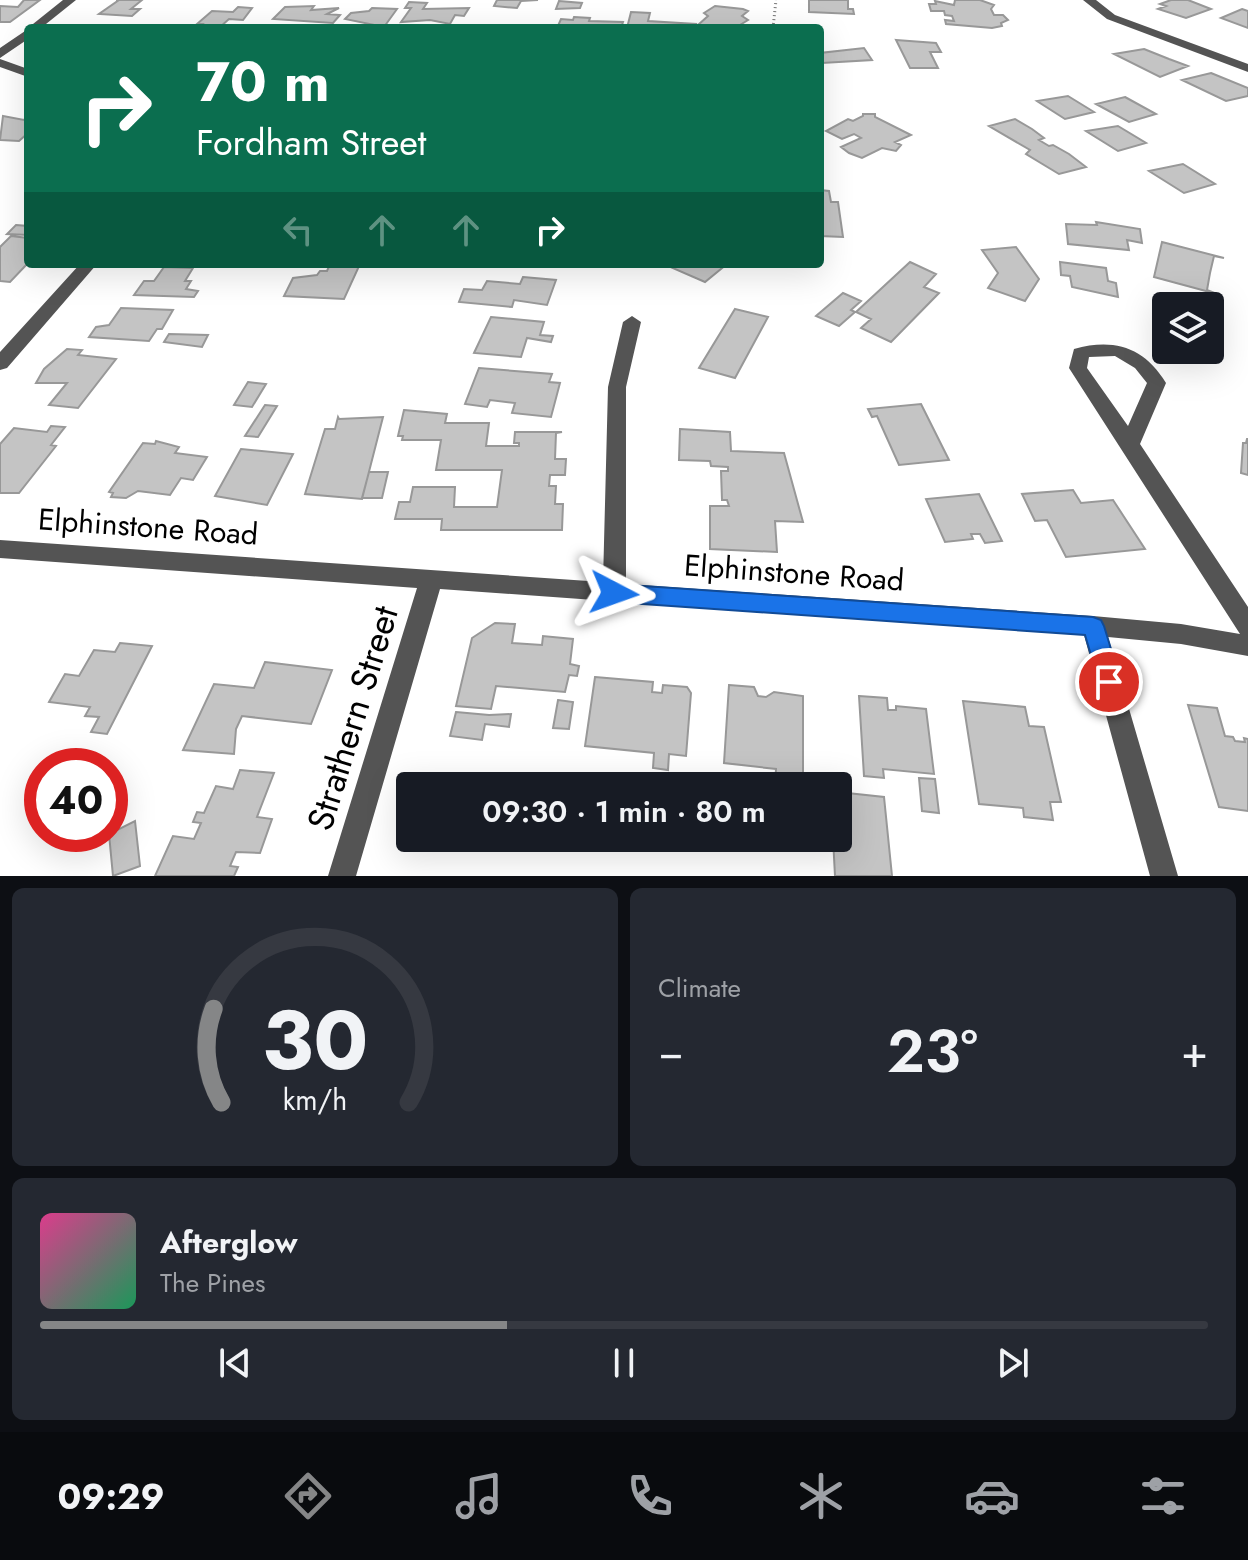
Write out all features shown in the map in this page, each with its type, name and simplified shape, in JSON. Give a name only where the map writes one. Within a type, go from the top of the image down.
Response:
[{"type":"street","points":[[39,24],[70,0]]},
{"type":"street","points":[[1089,0],[1111,17],[1248,68]]},
{"type":"street","points":[[1109,0],[1123,10],[1248,56]]},
{"type":"street","points":[[0,54],[24,36]]},
{"type":"street","points":[[0,63],[24,72]]},
{"type":"street","points":[[0,364],[85,268]]},
{"type":"street","points":[[614,593],[617,387],[632,322]]},
{"type":"street","points":[[1130,444],[1157,383],[1147,365],[1128,353],[1101,348],[1080,353],[1078,368],[1085,382],[1130,444],[1248,627]]},
{"type":"street","name":"Elphinstone Road","points":[[0,549],[1093,626],[1181,634],[1248,646]]},
{"type":"street","name":"Strathern Street","points":[[342,876],[431,580]]},
{"type":"street","points":[[1093,626],[1164,876]]},
{"type":"path","points":[[773,24],[776,0]]},
{"type":"building","points":[[24,0],[40,0],[10,22],[0,22],[0,6],[18,7]]},
{"type":"building","points":[[119,0],[142,0],[131,9],[140,9],[132,16],[99,14]]},
{"type":"building","points":[[497,0],[538,0],[521,1],[517,8],[494,6]]},
{"type":"building","points":[[809,0],[848,0],[848,9],[853,9],[854,14],[809,12]]},
{"type":"building","points":[[955,0],[980,0],[994,5],[991,9],[994,15],[1003,15],[1008,20],[1001,23],[1002,26],[992,28],[946,24],[945,20],[954,21],[952,16],[945,15],[944,11],[931,11],[929,4],[936,4],[935,1],[954,5]]},
{"type":"building","points":[[1171,0],[1188,0],[1211,9],[1186,18],[1158,9],[1166,6],[1160,4]]},
{"type":"building","points":[[559,1],[582,3],[580,8],[556,9]]},
{"type":"building","points":[[409,2],[427,3],[423,9],[469,8],[464,16],[455,15],[450,24],[430,20],[401,22],[411,8],[405,8]]},
{"type":"building","points":[[314,6],[311,10],[339,8],[327,14],[340,15],[333,23],[273,19],[285,7]]},
{"type":"building","points":[[715,6],[743,9],[748,11],[742,16],[748,20],[742,24],[699,24],[708,16],[704,13]]},
{"type":"building","points":[[238,7],[252,8],[243,20],[197,24],[212,11],[233,12]]},
{"type":"building","points":[[372,8],[397,9],[386,24],[345,19],[351,13]]},
{"type":"building","points":[[1242,9],[1248,11],[1248,28],[1221,18]]},
{"type":"building","points":[[631,12],[650,13],[648,21],[696,24],[628,24]]},
{"type":"building","points":[[574,17],[590,18],[589,21],[623,22],[559,24],[561,19],[573,20]]},
{"type":"building","points":[[896,40],[936,43],[941,52],[930,52],[938,68],[910,68]]},
{"type":"building","points":[[864,48],[872,60],[824,63],[824,53]]},
{"type":"building","points":[[1144,49],[1188,66],[1160,77],[1114,54]]},
{"type":"building","points":[[1211,73],[1248,88],[1248,96],[1226,101],[1182,80]]},
{"type":"building","points":[[1068,96],[1094,112],[1065,119],[1037,101]]},
{"type":"building","points":[[1125,97],[1156,114],[1129,122],[1096,104]]},
{"type":"building","points":[[863,114],[875,114],[875,117],[911,135],[895,142],[901,145],[896,151],[882,148],[862,158],[849,153],[841,147],[861,138],[854,134],[842,139],[826,131]]},
{"type":"building","points":[[3,116],[24,120],[24,137],[19,141],[0,140]]},
{"type":"building","points":[[1015,119],[1044,138],[1039,140],[1069,154],[1086,167],[1059,174],[1026,154],[1030,150],[989,126]]},
{"type":"building","points":[[1118,126],[1146,143],[1118,151],[1086,131]]},
{"type":"building","points":[[1183,164],[1215,184],[1184,193],[1149,171]]},
{"type":"building","points":[[824,190],[829,191],[831,202],[838,202],[843,237],[824,236]]},
{"type":"building","points":[[1096,222],[1140,229],[1142,243],[1127,240],[1129,250],[1068,244],[1066,224],[1097,225]]},
{"type":"building","points":[[16,225],[24,226],[24,235],[7,234]]},
{"type":"building","points":[[11,236],[24,238],[24,267],[10,282],[0,281],[0,247]]},
{"type":"building","points":[[1162,242],[1224,258],[1214,256],[1207,290],[1212,292],[1154,277]]},
{"type":"building","points":[[1016,247],[1039,279],[1025,301],[988,288],[998,273],[982,250]]},
{"type":"building","points":[[910,262],[936,274],[924,287],[939,293],[891,342],[861,328],[871,319],[856,312]]},
{"type":"building","points":[[1060,262],[1106,268],[1108,281],[1116,283],[1118,297],[1072,287],[1070,276],[1061,275]]},
{"type":"building","points":[[163,268],[193,268],[185,281],[191,281],[186,289],[198,291],[194,297],[134,295],[144,281],[154,281]]},
{"type":"building","points":[[328,268],[358,268],[344,299],[284,296],[293,278],[327,271]]},
{"type":"building","points":[[673,268],[722,268],[705,282]]},
{"type":"building","points":[[523,277],[556,280],[547,305],[514,300],[512,307],[459,302],[464,289],[482,290],[487,281],[520,284]]},
{"type":"building","points":[[843,293],[861,301],[851,310],[855,312],[839,326],[816,316]]},
{"type":"building","points":[[121,308],[173,310],[162,329],[157,329],[149,341],[89,337],[96,327],[109,325]]},
{"type":"building","points":[[735,309],[768,317],[735,378],[699,368]]},
{"type":"building","points":[[491,317],[544,322],[540,335],[553,336],[551,342],[527,338],[521,357],[474,353]]},
{"type":"building","points":[[169,334],[208,335],[202,347],[164,342]]},
{"type":"building","points":[[67,349],[82,350],[78,355],[116,359],[78,408],[49,405],[67,383],[36,383],[44,369]]},
{"type":"building","points":[[479,368],[552,374],[549,382],[560,383],[551,417],[512,413],[515,403],[490,400],[487,407],[465,404]]},
{"type":"building","points":[[248,382],[266,384],[252,407],[234,405]]},
{"type":"building","points":[[921,404],[949,460],[899,465],[877,416],[872,417],[868,409]]},
{"type":"building","points":[[265,405],[277,406],[258,437],[245,436]]},
{"type":"building","points":[[404,410],[447,414],[445,423],[489,423],[486,446],[519,446],[519,443],[514,443],[515,432],[562,432],[556,433],[555,459],[566,459],[565,475],[550,475],[549,486],[556,486],[555,504],[563,504],[562,530],[441,530],[442,519],[395,519],[399,502],[410,502],[413,487],[455,487],[454,507],[497,507],[502,470],[436,470],[441,440],[402,440],[403,436],[398,436]]},
{"type":"building","points":[[338,417],[383,417],[362,499],[305,494],[325,429],[335,429]]},
{"type":"building","points":[[51,426],[65,427],[51,445],[56,446],[19,493],[0,493],[0,444],[14,428],[47,432]]},
{"type":"building","points":[[680,429],[730,432],[731,451],[784,453],[803,522],[775,521],[777,552],[710,549],[710,506],[729,506],[727,500],[722,500],[721,471],[728,471],[728,467],[711,466],[710,461],[679,460]]},
{"type":"building","points":[[1247,439],[1248,475],[1241,473],[1243,443]]},
{"type":"building","points":[[156,441],[179,447],[175,453],[207,457],[193,480],[181,478],[170,495],[138,491],[126,498],[111,497],[113,493],[109,492],[143,443],[155,444]]},
{"type":"building","points":[[241,449],[293,454],[267,505],[215,496]]},
{"type":"building","points":[[369,472],[388,472],[382,498],[362,498]]},
{"type":"building","points":[[1073,490],[1081,503],[1113,500],[1145,549],[1066,557],[1047,520],[1035,521],[1022,494]]},
{"type":"building","points":[[979,494],[1002,541],[985,543],[980,534],[971,534],[973,539],[945,542],[926,499]]},
{"type":"building","points":[[495,623],[515,624],[512,643],[542,645],[543,636],[573,639],[570,664],[579,666],[577,676],[569,675],[565,692],[496,686],[491,709],[456,706],[472,638]]},
{"type":"building","points":[[120,643],[152,646],[107,734],[91,732],[99,717],[85,716],[90,707],[49,702],[65,674],[79,676],[94,650],[115,652]]},
{"type":"building","points":[[265,662],[332,670],[311,724],[242,716],[236,729],[234,754],[183,750],[214,684],[254,688]]},
{"type":"building","points":[[595,677],[653,682],[652,692],[662,693],[663,685],[687,687],[691,693],[686,756],[669,754],[668,770],[653,768],[654,753],[585,746]]},
{"type":"building","points":[[729,685],[754,687],[758,696],[766,697],[774,692],[803,696],[803,772],[776,772],[776,769],[724,763]]},
{"type":"building","points":[[859,696],[887,698],[888,710],[896,710],[896,706],[926,709],[934,774],[883,769],[884,778],[864,776]]},
{"type":"building","points":[[558,700],[573,702],[569,729],[553,728]]},
{"type":"building","points":[[963,701],[1025,707],[1029,726],[1044,727],[1061,802],[1050,802],[1053,820],[1024,817],[1023,808],[979,804]]},
{"type":"building","points":[[1188,705],[1217,708],[1225,736],[1233,737],[1235,741],[1245,742],[1244,738],[1248,739],[1248,811],[1219,807]]},
{"type":"building","points":[[456,712],[511,714],[509,727],[485,724],[482,740],[450,736]]},
{"type":"building","points":[[240,770],[274,773],[257,817],[272,819],[260,853],[236,852],[230,866],[238,867],[234,876],[155,876],[173,836],[194,839],[201,823],[193,822],[197,812],[204,813],[216,786],[233,789]]},
{"type":"building","points":[[919,778],[935,779],[939,813],[922,811]]},
{"type":"building","points":[[852,794],[884,797],[892,876],[835,876],[834,852],[852,852]]},
{"type":"building","points":[[135,821],[140,866],[113,876],[111,852],[128,852],[128,824]]},
{"type":"route","points":[[614,593],[1093,626],[1109,682]]}]
